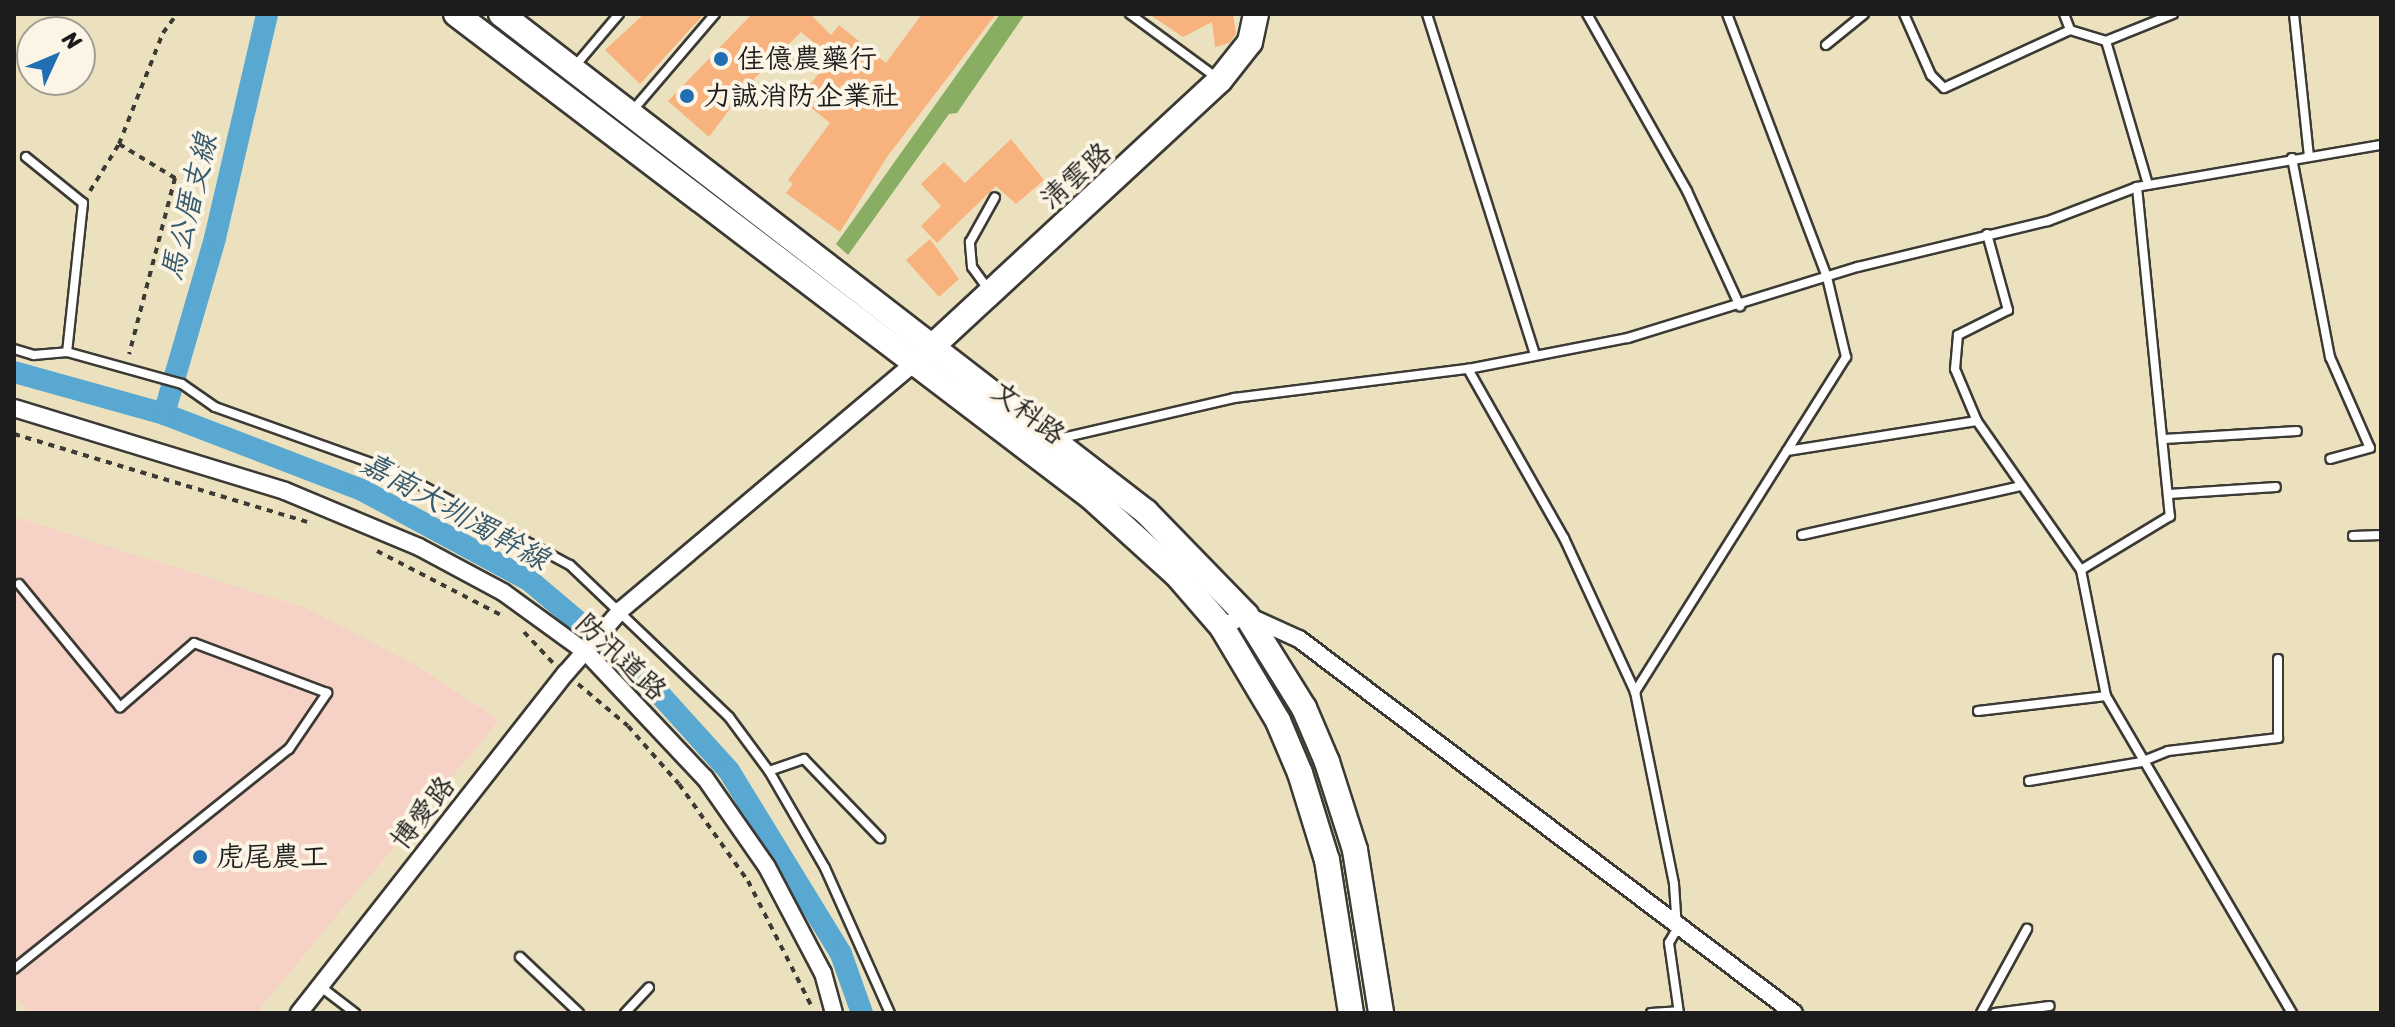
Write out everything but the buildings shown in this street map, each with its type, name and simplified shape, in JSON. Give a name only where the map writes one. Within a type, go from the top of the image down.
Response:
[{"type":"main road","name":"文科路","points":[[456,14],[912,365],[1091,497],[1176,574],[1222,627],[1278,721],[1310,798],[1327,860],[1351,1013]]},
{"type":"main road","name":"文科路","points":[[501,14],[1146,512],[1246,615],[1304,708],[1327,762],[1355,850],[1381,1013]]},
{"type":"main road","name":"清雲路","points":[[912,365],[1220,80],[1250,42],[1256,14]]},
{"type":"street","points":[[617,615],[912,365]]},
{"type":"street","name":"防汛道路","points":[[14,408],[285,491],[419,547],[503,592],[586,649],[705,778],[750,842],[823,973],[834,1013]]},
{"type":"street","name":"博愛路","points":[[299,1013],[566,673],[617,615]]},
{"type":"street","points":[[1222,627],[1246,615],[1299,639],[1677,929],[1794,1013]]},
{"type":"lane","points":[[572,69],[619,14]]},
{"type":"lane","points":[[630,114],[715,14]]},
{"type":"lane","points":[[1130,14],[1220,80]]},
{"type":"lane","points":[[1427,14],[1535,354]]},
{"type":"lane","points":[[1587,14],[1687,191],[1740,306]]},
{"type":"lane","points":[[1635,692],[1846,357],[1827,277],[1727,14]]},
{"type":"lane","points":[[1826,45],[1864,14]]},
{"type":"lane","points":[[1904,14],[1931,75],[1944,88],[2070,30],[2106,41],[2173,14]]},
{"type":"lane","points":[[2064,14],[2070,30]]},
{"type":"lane","points":[[2294,14],[2309,156]]},
{"type":"lane","points":[[2106,41],[2148,185]]},
{"type":"lane","points":[[1028,450],[1052,441],[1234,398],[1468,369],[1628,338],[1827,277],[2048,221],[2137,187],[2381,145]]},
{"type":"lane","points":[[26,157],[83,203],[67,352]]},
{"type":"lane","points":[[2292,158],[2330,357],[2370,448],[2330,459]]},
{"type":"lane","points":[[2081,570],[2170,516],[2137,187]]},
{"type":"lane","points":[[991,293],[972,267],[970,242],[995,197]]},
{"type":"lane","points":[[1987,234],[2008,310],[1958,335],[1955,369],[1977,421],[2081,570],[2106,696],[2141,762],[2292,1013]]},
{"type":"lane","points":[[14,349],[34,355],[67,352],[182,384],[215,407],[397,472],[570,565],[617,615],[729,717],[769,771],[825,868],[890,1013]]},
{"type":"lane","points":[[1468,369],[1564,538],[1635,692],[1660,806],[1677,929],[1669,943],[1679,1012],[1651,1013]]},
{"type":"lane","points":[[1787,451],[1977,421]]},
{"type":"lane","points":[[2164,439],[2297,431]]},
{"type":"lane","points":[[1802,535],[2022,486]]},
{"type":"lane","points":[[2169,494],[2276,487]]},
{"type":"lane","points":[[2353,536],[2381,535]]},
{"type":"lane","points":[[14,969],[289,749],[327,693],[194,643],[120,707],[19,584]]},
{"type":"lane","points":[[2029,781],[2141,762],[2168,751],[2278,738],[2278,659]]},
{"type":"lane","points":[[1978,711],[2106,696]]},
{"type":"lane","points":[[769,771],[804,759],[880,838]]},
{"type":"lane","points":[[1981,1013],[2027,929]]},
{"type":"lane","points":[[520,957],[579,1013]]},
{"type":"lane","points":[[321,987],[355,1013]]},
{"type":"lane","points":[[625,1013],[649,987]]},
{"type":"lane","points":[[1995,1013],[2050,1006]]},
{"type":"path","points":[[83,203],[119,144],[163,33],[177,14]]},
{"type":"path","points":[[119,144],[175,178],[126,366]]},
{"type":"path","points":[[14,434],[312,523]]},
{"type":"path","points":[[368,546],[509,619]]},
{"type":"path","points":[[517,626],[533,647],[628,726],[679,784],[748,881],[815,1013]]},
{"type":"shaded area","name":"虎尾農工","points":[[14,517],[306,608],[419,667],[499,720],[256,1013],[29,1013],[14,994]]},
{"type":"green space","points":[[1000,14],[1025,14],[957,113],[949,114],[848,255],[836,244]]},
{"type":"waterway","name":"馬公厝支線","points":[[164,414],[215,238],[267,14]]},
{"type":"waterway","name":"嘉南大圳濁幹線","points":[[14,372],[164,414],[362,490],[530,581],[645,678],[729,771],[841,954],[862,1013]]},
{"type":"place","name":"佳億農藥行","points":[[721,59]]},
{"type":"place","name":"力誠消防企業社","points":[[687,96]]},
{"type":"place","name":"虎尾農工","points":[[200,857]]}]
